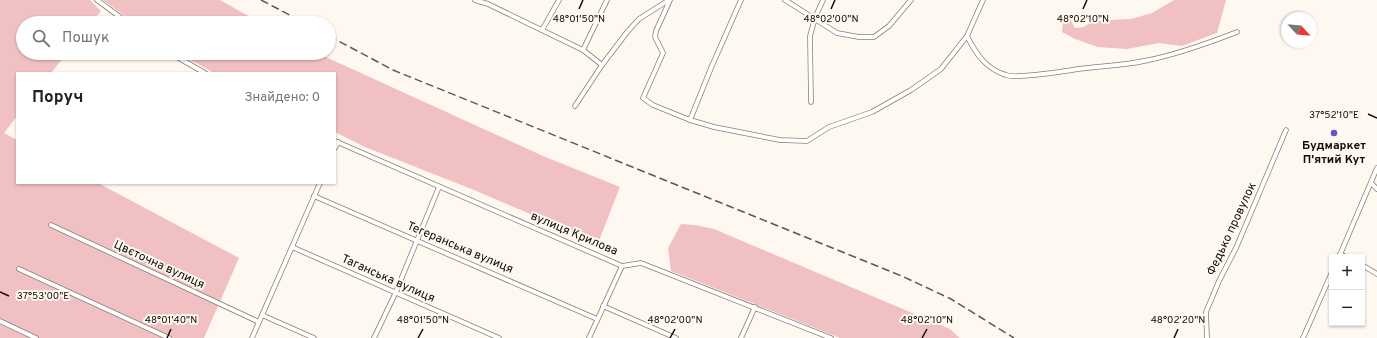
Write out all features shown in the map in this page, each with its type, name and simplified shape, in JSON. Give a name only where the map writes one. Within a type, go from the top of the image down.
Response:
[{"type":"street","points":[[97,0],[119,16]]},
{"type":"street","points":[[475,0],[488,2],[583,50],[602,65]]},
{"type":"street","points":[[542,30],[559,0]]},
{"type":"street","points":[[583,50],[607,0]]},
{"type":"street","points":[[575,106],[602,65],[628,31],[639,19],[669,0]]},
{"type":"street","points":[[669,0],[655,36],[663,53],[643,98],[653,105],[690,120],[714,127],[780,140],[807,141],[829,127],[872,112],[911,90],[941,69],[967,36],[983,0]]},
{"type":"street","points":[[690,120],[741,0]]},
{"type":"street","points":[[785,0],[837,33],[859,37],[874,37],[889,26],[911,0]]},
{"type":"street","points":[[811,102],[810,36],[815,18],[823,0]]},
{"type":"street","points":[[967,36],[980,59],[994,70],[1008,76],[1051,73],[1144,62],[1193,49],[1237,32]]},
{"type":"street","points":[[182,60],[203,72]]},
{"type":"street","name":"Федько провулок","points":[[1207,338],[1206,312],[1218,281],[1236,248],[1286,130]]},
{"type":"street","name":"вулиця Крилова","points":[[336,141],[622,266],[641,263],[832,338]]},
{"type":"street","points":[[1339,254],[1377,168]]},
{"type":"street","points":[[1370,183],[1377,189]]},
{"type":"street","points":[[252,338],[320,184]]},
{"type":"street","points":[[374,338],[395,294],[439,187]]},
{"type":"street","name":"Тегеранська вулиця","points":[[314,196],[597,319]]},
{"type":"street","name":"Цвєточна вулиця","points":[[51,225],[259,322]]},
{"type":"street","name":"Таганська вулиця","points":[[292,247],[395,294],[499,338]]},
{"type":"street","points":[[589,338],[622,266]]},
{"type":"street","points":[[1365,267],[1377,274]]},
{"type":"street","points":[[19,269],[168,338]]},
{"type":"street","points":[[1303,338],[1329,279]]},
{"type":"street","points":[[603,306],[676,338]]},
{"type":"street","points":[[741,338],[755,307]]},
{"type":"street","points":[[262,315],[314,338]]},
{"type":"street","points":[[0,321],[36,338]]},
{"type":"shaded area","points":[[0,0],[90,0],[101,11],[97,16],[16,16],[16,60],[61,60],[52,72],[16,72],[16,117],[4,133],[16,139],[16,184],[100,184],[239,258],[204,338],[0,338]]},
{"type":"shaded area","points":[[103,0],[220,0],[249,16],[125,16]]},
{"type":"shaded area","points":[[1174,0],[1226,0],[1217,33],[1182,46],[1159,43],[1127,49],[1098,47],[1075,39],[1062,32],[1063,21],[1070,19],[1075,28],[1084,27],[1092,21],[1131,19],[1152,13]]},
{"type":"shaded area","points":[[191,60],[332,60],[543,156],[620,187],[598,243],[474,190],[365,147],[336,132],[336,72],[212,72]]},
{"type":"shaded area","points":[[681,224],[714,229],[950,329],[960,338],[840,338],[671,271],[668,248]]},
{"type":"railway","points":[[261,0],[292,16]]},
{"type":"railway","points":[[336,40],[393,70],[904,277],[951,299],[1014,338]]},
{"type":"place","name":"Будмаркет П'ятий Кут","points":[[1334,133]]}]
